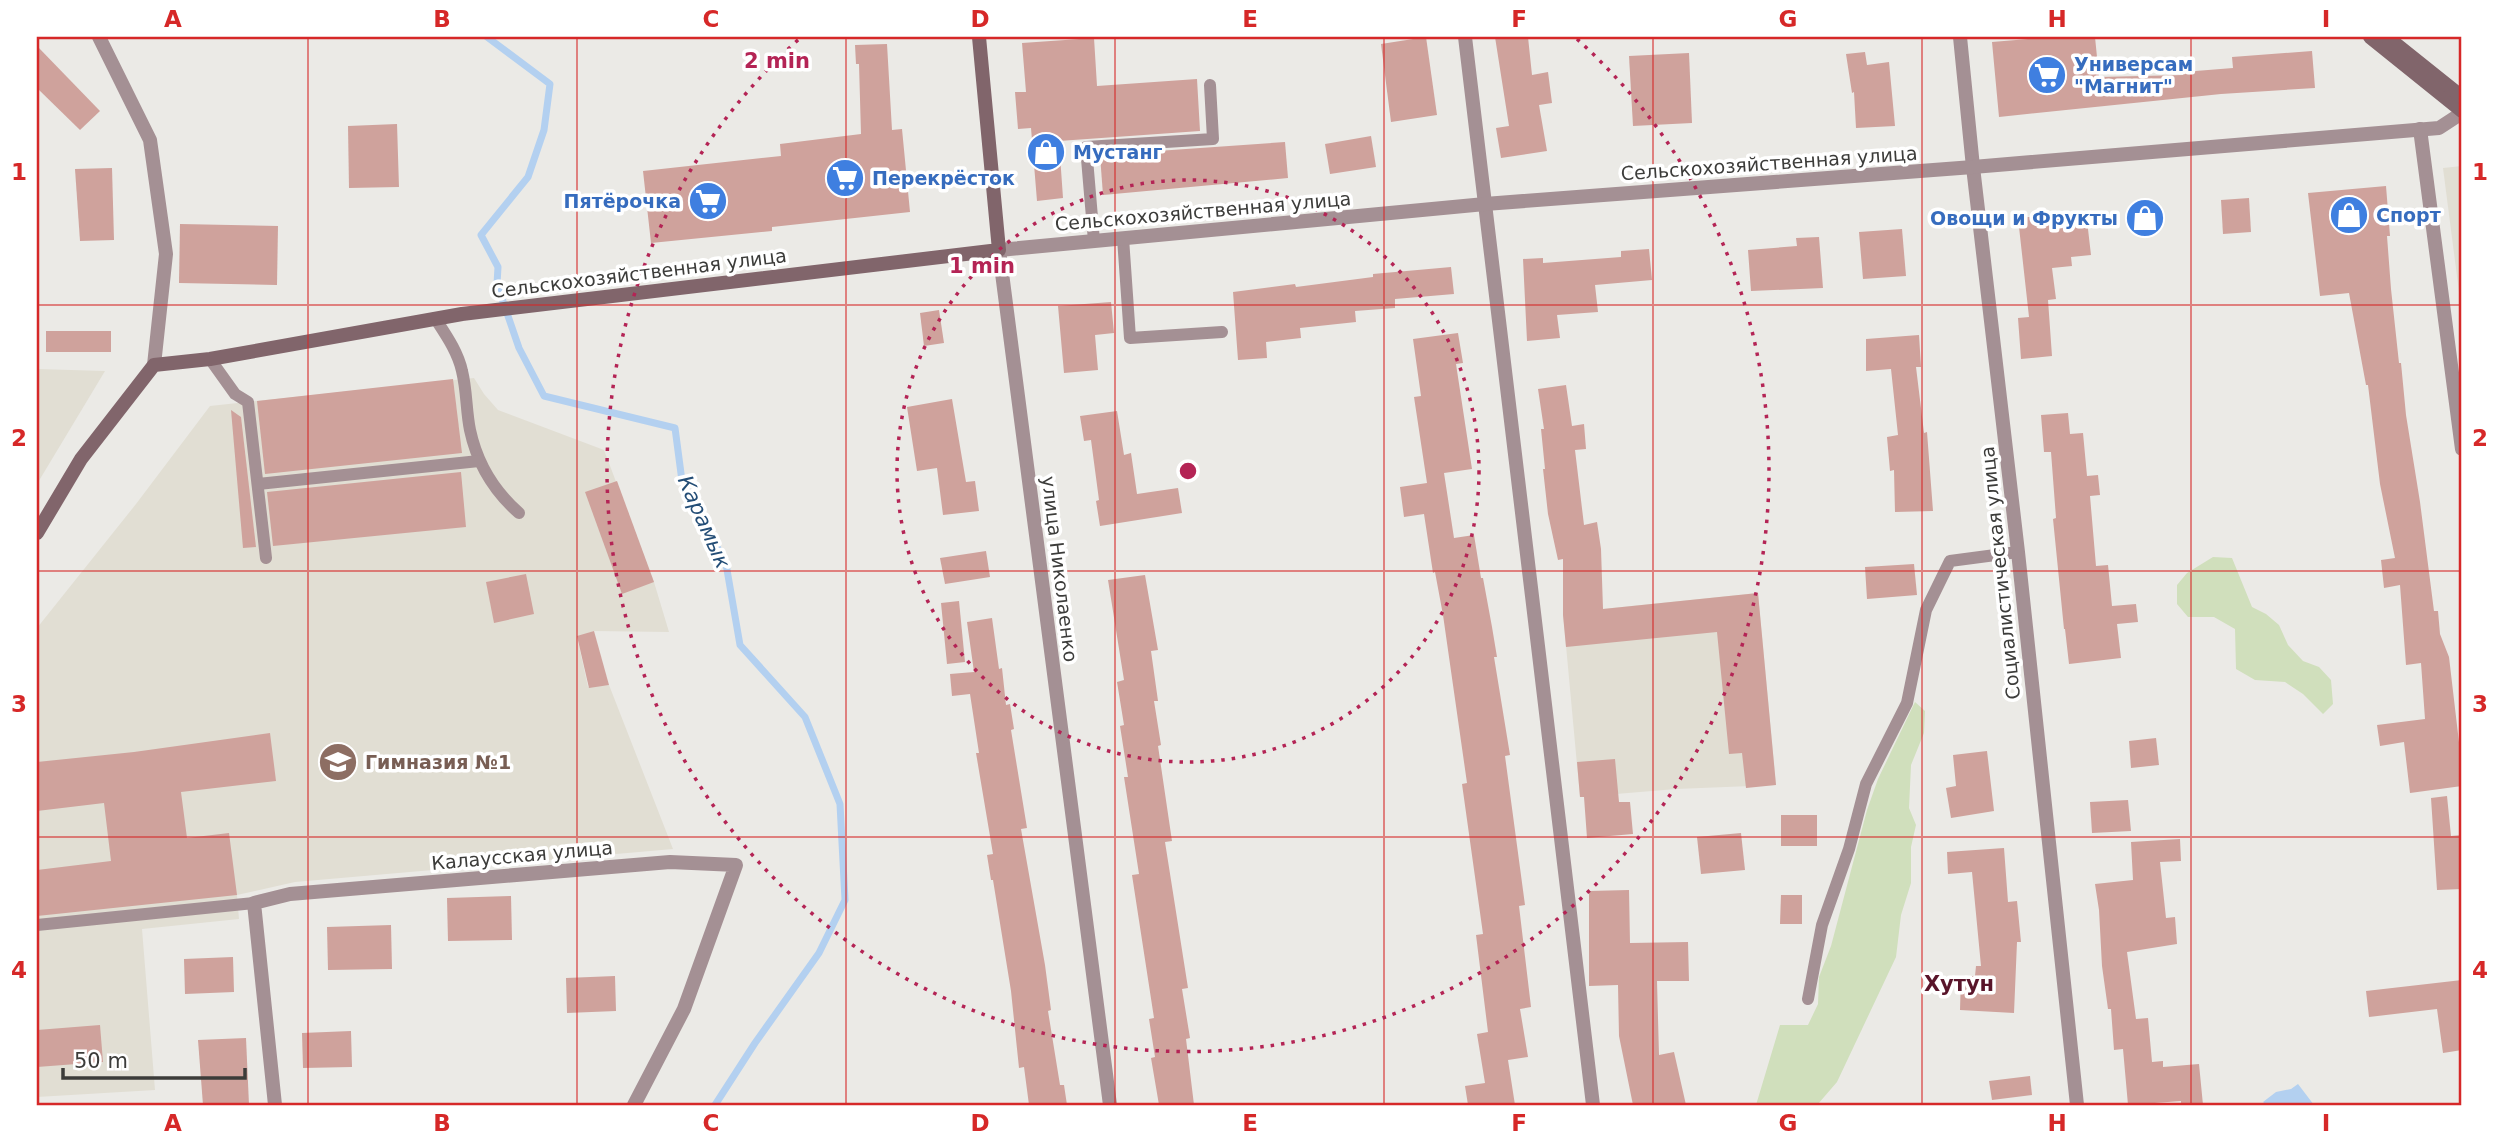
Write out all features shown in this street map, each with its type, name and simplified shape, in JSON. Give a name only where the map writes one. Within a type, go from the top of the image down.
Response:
[{"type":"main road","name":"улица Николаенко","points":[[979,37],[999,250]]},
{"type":"main road","points":[[2370,37],[2462,112]]},
{"type":"main road","points":[[2392,38],[2462,97]]},
{"type":"main road","name":"Сельскохозяйственная улица","points":[[154,365],[210,359],[462,314],[999,250]]},
{"type":"main road","points":[[37,533],[81,459],[154,365]]},
{"type":"street","points":[[99,37],[150,141],[166,254],[154,365]]},
{"type":"street","points":[[1465,37],[1593,1105]]},
{"type":"street","name":"Социалистическая улица","points":[[1960,37],[2077,1105]]},
{"type":"street","name":"Сельскохозяйственная улица","points":[[999,250],[1485,204],[2439,128],[2462,112]]},
{"type":"street","points":[[2420,129],[2462,449]]},
{"type":"street","name":"улица Николаенко","points":[[999,250],[1110,1105]]},
{"type":"street","name":"Калаусская улица","points":[[254,903],[290,894],[670,862],[736,864],[684,1009],[634,1105]]},
{"type":"street","points":[[254,903],[275,1105]]},
{"type":"lane","points":[[1094,241],[1086,147],[1213,138],[1210,85]]},
{"type":"lane","points":[[1123,238],[1130,338],[1222,332]]},
{"type":"lane","points":[[436,318],[456,354],[462,371],[470,431],[479,461],[505,500],[519,513]]},
{"type":"lane","points":[[210,359],[234,394],[248,402],[266,558]]},
{"type":"lane","points":[[258,484],[479,461]]},
{"type":"lane","points":[[1808,999],[1822,925],[1849,849],[1866,783],[1907,703],[1926,610],[1950,561],[2018,552]]},
{"type":"lane","points":[[37,925],[254,903]]},
{"type":"shaded area","points":[[2462,166],[2462,315],[2443,168]]},
{"type":"shaded area","points":[[37,369],[105,371],[37,484]]},
{"type":"shaded area","name":"Гимназия №1","points":[[474,378],[498,410],[604,450],[654,582],[669,632],[594,631],[577,637],[588,687],[609,685],[673,849],[295,882],[237,895],[239,919],[142,929],[155,1090],[37,1097],[37,628],[210,406]]},
{"type":"shaded area","points":[[1758,593],[1776,785],[1676,789],[1580,797],[1563,613]]},
{"type":"green space","points":[[2213,557],[2232,558],[2252,607],[2279,625],[2288,645],[2303,661],[2319,667],[2331,680],[2333,704],[2323,714],[2303,694],[2285,682],[2255,680],[2236,669],[2235,629],[2214,617],[2188,617],[2177,604],[2177,585],[2187,573]]},
{"type":"green space","points":[[1915,702],[1925,711],[1924,733],[1911,765],[1909,808],[1916,825],[1911,847],[1911,883],[1901,915],[1896,957],[1837,1082],[1818,1104],[1756,1105],[1780,1025],[1808,1025],[1818,1004],[1819,977],[1831,946],[1867,810],[1878,779]]},
{"type":"water","points":[[2298,1084],[2314,1105],[2266,1105],[2263,1102],[2276,1092],[2291,1089]]},
{"type":"building","points":[[1426,37],[1437,115],[1391,122],[1381,44]]},
{"type":"building","points":[[1495,37],[1528,37],[1532,75],[1548,72],[1552,103],[1539,105],[1547,151],[1501,158],[1496,128],[1509,126]]},
{"type":"building","points":[[2050,37],[2095,37],[2099,77],[2183,75],[2183,72],[2233,68],[2232,57],[2312,51],[2315,88],[2221,94],[1999,117],[1992,42]]},
{"type":"building","points":[[1094,38],[1097,86],[1197,79],[1200,131],[1059,141],[1063,198],[1037,201],[1031,128],[1018,129],[1015,92],[1026,92],[1022,43]]},
{"type":"building","points":[[887,44],[892,130],[902,129],[910,212],[772,227],[772,231],[651,243],[643,171],[781,156],[780,144],[861,134],[859,64],[856,64],[855,45]]},
{"type":"building","points":[[37,46],[100,111],[80,130],[37,88]]},
{"type":"building","points":[[1865,52],[1867,65],[1889,62],[1895,126],[1856,128],[1854,92],[1852,93],[1846,54]]},
{"type":"building","points":[[1689,53],[1692,123],[1633,126],[1629,56]]},
{"type":"building","points":[[397,124],[399,187],[349,188],[348,126]]},
{"type":"building","points":[[1371,136],[1376,167],[1330,174],[1325,144]]},
{"type":"building","points":[[1285,142],[1288,178],[1103,195],[1100,155]]},
{"type":"building","points":[[112,168],[114,240],[80,241],[75,169]]},
{"type":"building","points":[[2386,186],[2390,236],[2387,236],[2399,363],[2434,611],[2438,611],[2440,634],[2449,657],[2462,768],[2462,786],[2410,793],[2404,742],[2380,746],[2377,725],[2425,719],[2421,663],[2406,665],[2400,585],[2384,588],[2381,560],[2395,558],[2380,484],[2368,385],[2349,293],[2320,296],[2308,193]]},
{"type":"building","points":[[2249,198],[2251,232],[2223,234],[2221,200]]},
{"type":"building","name":"Овощи и Фрукты","points":[[2155,206],[2157,227],[2135,229],[2133,209]]},
{"type":"building","points":[[2086,212],[2091,255],[2071,257],[2072,266],[2052,268],[2056,299],[2048,300],[2052,356],[2021,359],[2018,318],[2029,317],[2018,218]]},
{"type":"building","points":[[180,224],[278,226],[277,285],[179,283]]},
{"type":"building","points":[[1902,229],[1906,276],[1863,279],[1859,232]]},
{"type":"building","points":[[1819,237],[1823,288],[1751,291],[1748,250],[1797,246],[1796,238]]},
{"type":"building","points":[[1649,249],[1652,280],[1595,285],[1598,312],[1557,315],[1560,338],[1527,341],[1523,259],[1543,258],[1543,263],[1621,257],[1621,251]]},
{"type":"building","points":[[1451,267],[1454,294],[1395,299],[1395,308],[1355,311],[1356,322],[1300,328],[1301,338],[1266,342],[1267,358],[1238,360],[1233,292],[1295,284],[1296,287],[1373,277],[1373,274]]},
{"type":"building","points":[[1111,302],[1114,333],[1095,335],[1098,370],[1064,373],[1058,306]]},
{"type":"building","points":[[939,310],[944,343],[924,346],[920,313]]},
{"type":"building","points":[[46,331],[111,331],[111,352],[46,352]]},
{"type":"building","points":[[1458,333],[1463,363],[1456,364],[1472,469],[1444,473],[1454,538],[1474,535],[1483,578],[1510,755],[1505,756],[1525,905],[1519,906],[1531,1007],[1520,1009],[1528,1057],[1508,1060],[1515,1105],[1468,1105],[1465,1086],[1485,1083],[1477,1034],[1488,1032],[1476,935],[1483,934],[1462,784],[1467,783],[1443,615],[1424,514],[1404,517],[1400,487],[1427,483],[1414,397],[1421,396],[1413,339]]},
{"type":"building","points":[[1919,335],[1921,367],[1916,367],[1924,433],[1927,432],[1933,511],[1895,512],[1894,470],[1890,471],[1887,437],[1898,435],[1891,369],[1866,371],[1866,339]]},
{"type":"building","points":[[453,379],[462,453],[265,474],[257,401]]},
{"type":"building","points":[[1566,385],[1572,426],[1584,424],[1586,449],[1575,450],[1584,525],[1597,522],[1601,549],[1603,609],[1758,593],[1776,785],[1746,788],[1742,753],[1729,754],[1717,632],[1566,647],[1563,559],[1558,560],[1548,514],[1541,429],[1544,429],[1538,389]]},
{"type":"building","points":[[952,399],[966,482],[975,481],[979,511],[943,515],[937,468],[917,471],[907,407]]},
{"type":"building","points":[[231,410],[241,417],[256,547],[243,548]]},
{"type":"building","points":[[1117,411],[1124,455],[1131,453],[1137,494],[1178,488],[1182,513],[1100,526],[1091,440],[1084,441],[1080,416]]},
{"type":"building","points":[[2068,413],[2070,434],[2083,433],[2087,476],[2098,475],[2100,495],[2090,496],[2096,566],[2108,565],[2112,606],[2136,604],[2138,622],[2117,624],[2121,658],[2069,664],[2053,519],[2056,518],[2051,452],[2044,452],[2041,415]]},
{"type":"building","points":[[461,472],[466,527],[273,546],[267,492]]},
{"type":"building","points":[[617,481],[654,582],[622,594],[585,492]]},
{"type":"building","points":[[986,551],[990,577],[945,584],[940,558]]},
{"type":"building","points":[[1914,564],[1917,595],[1867,599],[1865,567]]},
{"type":"building","points":[[526,574],[534,614],[494,623],[486,582]]},
{"type":"building","points":[[1145,575],[1158,650],[1151,651],[1158,701],[1154,701],[1172,841],[1165,842],[1188,988],[1182,989],[1190,1038],[1186,1039],[1194,1105],[1159,1105],[1151,1058],[1155,1057],[1149,1019],[1154,1018],[1132,875],[1139,874],[1124,777],[1128,777],[1117,682],[1124,680],[1108,580]]},
{"type":"building","points":[[959,601],[965,662],[947,664],[941,603]]},
{"type":"building","points":[[992,618],[1006,705],[1010,704],[1014,729],[1011,730],[1027,828],[1021,829],[1045,965],[1051,1010],[1048,1011],[1060,1085],[1064,1085],[1067,1105],[1029,1105],[1024,1067],[1019,1068],[1011,991],[987,855],[993,854],[976,753],[979,753],[970,694],[952,696],[950,674],[974,672],[967,622]]},
{"type":"building","points":[[594,631],[609,685],[589,688],[577,636]]},
{"type":"building","points":[[270,733],[276,781],[181,792],[187,838],[229,833],[237,895],[37,916],[37,870],[111,861],[104,803],[37,811],[37,762]]},
{"type":"building","points":[[2156,738],[2159,765],[2131,768],[2129,741]]},
{"type":"building","points":[[1987,751],[1994,811],[1951,818],[1946,788],[1956,786],[1953,755]]},
{"type":"building","points":[[1615,759],[1619,802],[1630,802],[1633,834],[1587,838],[1584,797],[1580,797],[1577,762]]},
{"type":"building","points":[[2447,796],[2451,836],[2462,835],[2462,889],[2437,890],[2431,798]]},
{"type":"building","points":[[2128,800],[2131,831],[2092,833],[2090,802]]},
{"type":"building","points":[[1781,815],[1817,815],[1817,846],[1781,846]]},
{"type":"building","points":[[1741,833],[1745,870],[1701,874],[1697,837]]},
{"type":"building","points":[[2180,839],[2181,861],[2160,862],[2166,918],[2175,917],[2177,944],[2127,952],[2136,1019],[2148,1018],[2152,1062],[2163,1061],[2163,1067],[2199,1064],[2203,1105],[2181,1105],[2181,1101],[2128,1105],[2123,1049],[2114,1050],[2111,1009],[2108,1009],[2102,966],[2095,884],[2133,880],[2131,842]]},
{"type":"building","points":[[2004,848],[2008,902],[2017,901],[2021,942],[2017,942],[2014,1013],[1960,1010],[1961,976],[1975,976],[1976,966],[1981,966],[1972,872],[1948,874],[1947,852]]},
{"type":"building","points":[[1629,890],[1630,943],[1688,942],[1689,981],[1657,981],[1659,1055],[1674,1052],[1686,1105],[1633,1105],[1619,1036],[1618,985],[1589,986],[1589,891]]},
{"type":"building","points":[[1781,895],[1802,895],[1802,924],[1780,924]]},
{"type":"building","points":[[511,896],[512,940],[448,941],[447,898]]},
{"type":"building","points":[[391,925],[392,969],[328,970],[327,927]]},
{"type":"building","points":[[233,957],[234,992],[185,994],[184,959]]},
{"type":"building","points":[[615,976],[616,1011],[567,1013],[566,978]]},
{"type":"building","points":[[2462,980],[2462,1050],[2443,1053],[2437,1009],[2369,1017],[2366,991]]},
{"type":"building","points":[[100,1025],[103,1062],[37,1067],[37,1030]]},
{"type":"building","points":[[351,1031],[352,1067],[303,1068],[302,1033]]},
{"type":"building","points":[[246,1038],[249,1105],[203,1105],[198,1040]]},
{"type":"building","points":[[2030,1076],[2032,1095],[1992,1100],[1989,1081]]},
{"type":"waterway","name":"Карамык","points":[[487,37],[550,84],[544,130],[528,177],[481,235],[498,267],[497,284],[519,348],[544,396],[675,428],[682,481],[726,564],[740,645],[805,717],[840,804],[845,900],[819,953],[715,1105]]},
{"type":"place","name":"Универсам \"Магнит\"","points":[[2047,75]]},
{"type":"place","name":"Мустанг","points":[[1046,152]]},
{"type":"place","name":"Перекрёсток","points":[[845,178]]},
{"type":"place","name":"Пятёрочка","points":[[708,201]]},
{"type":"place","name":"Спорт","points":[[2349,215]]},
{"type":"place","name":"Овощи и Фрукты","points":[[2145,218]]},
{"type":"place","name":"Гимназия №1","points":[[338,762]]},
{"type":"district","name":"Хутун","points":[[1959,984]]}]
